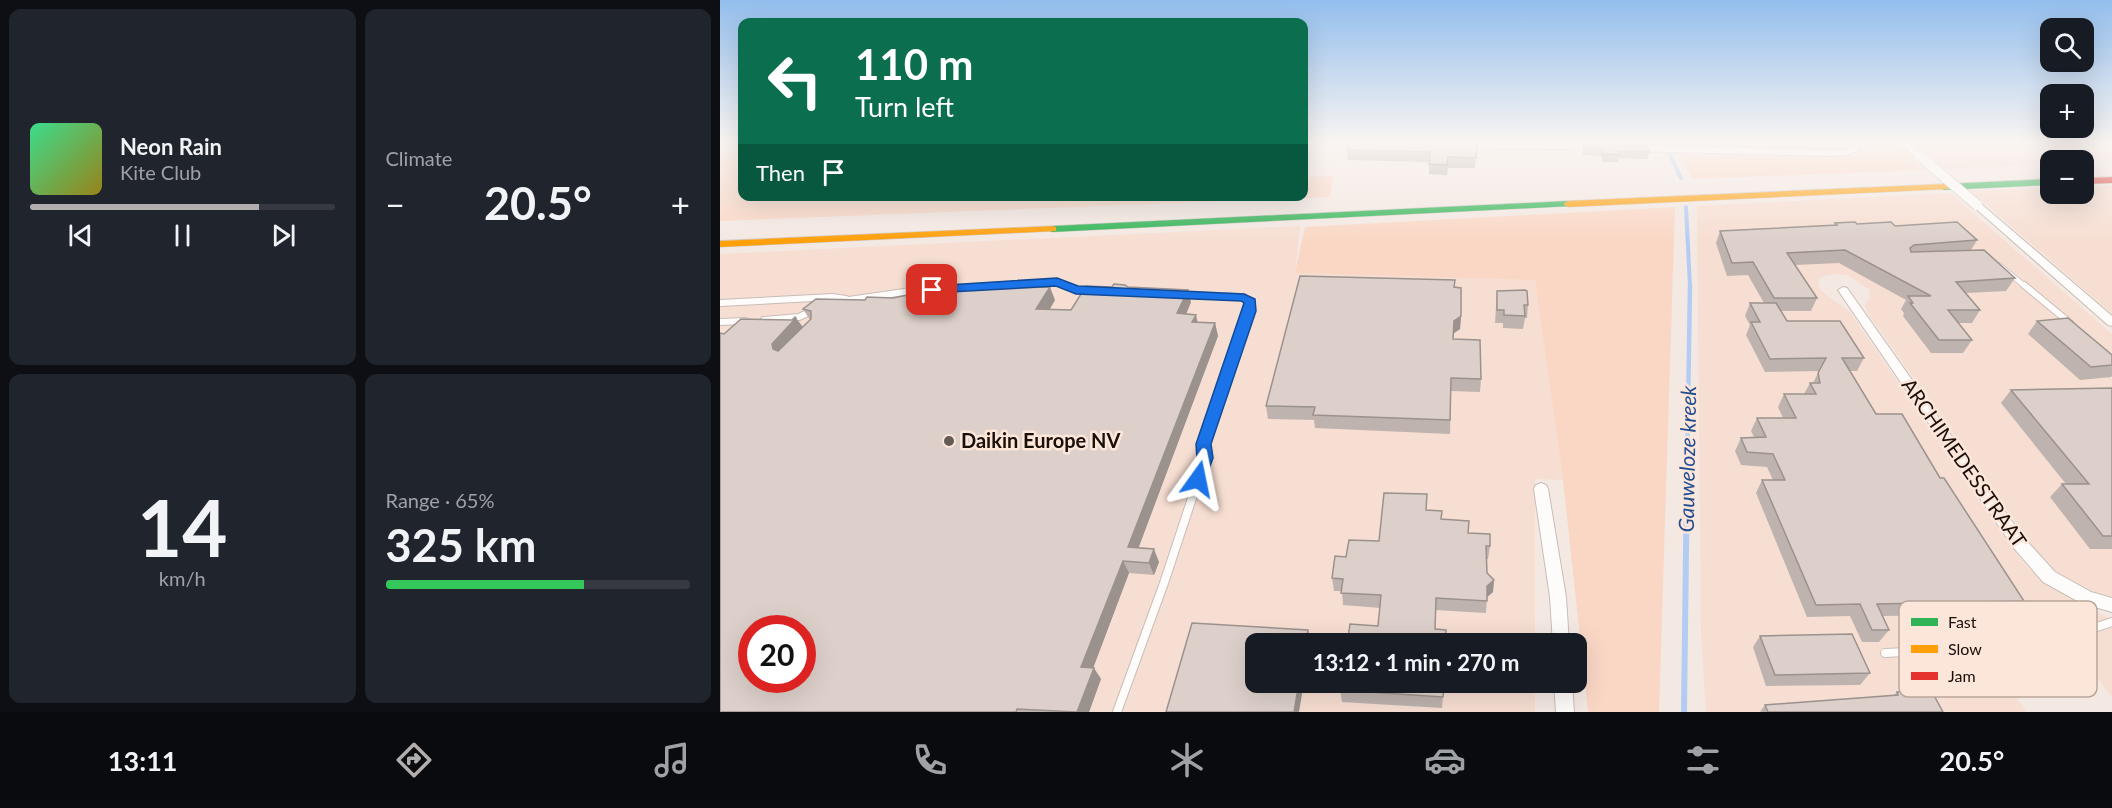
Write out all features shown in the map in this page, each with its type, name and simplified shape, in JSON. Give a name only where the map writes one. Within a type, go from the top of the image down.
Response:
[{"type":"highway","points":[[720,230],[1914,175]]},
{"type":"highway","points":[[2094,181],[2112,180]]},
{"type":"highway","points":[[720,244],[2040,182]]},
{"type":"street","points":[[1942,175],[2112,322]]},
{"type":"street","name":"ARCHIMEDESSTRAAT","points":[[1843,290],[2018,542],[2049,577],[2087,598],[2112,605]]},
{"type":"street","points":[[1541,489],[1558,597],[1560,633]]},
{"type":"street","points":[[1564,693],[1565,712]]},
{"type":"lane","points":[[1990,257],[2077,329]]},
{"type":"lane","points":[[828,304],[911,291],[1057,282],[1076,290],[1099,291]]},
{"type":"lane","points":[[1118,712],[1164,584],[1205,458],[1204,444],[1249,311],[1250,302],[1244,297],[1177,294]]},
{"type":"lane","points":[[720,303],[832,297],[850,300]]},
{"type":"lane","points":[[720,322],[800,318],[819,308]]},
{"type":"lane","points":[[2097,627],[2112,622]]},
{"type":"lane","points":[[1885,653],[1899,652]]},
{"type":"shaded area","points":[[720,175],[738,175],[738,201],[1228,201],[720,221]]},
{"type":"shaded area","points":[[1690,175],[1790,175],[1692,179]]},
{"type":"shaded area","points":[[1334,176],[1330,197],[1308,198],[1308,177]]},
{"type":"shaded area","points":[[2094,186],[2112,186],[2112,314],[1971,191],[2040,188],[2040,204],[2094,204]]},
{"type":"shaded area","points":[[1950,193],[2112,334],[2112,598],[2079,586],[2056,572],[2038,554],[1867,312],[1865,304],[1870,298],[1869,289],[1847,275],[1834,274],[1818,280],[1819,287],[1825,294],[1850,312],[2011,547],[2045,584],[2077,601],[1899,601],[1899,697],[2016,697],[2026,712],[1706,712],[1701,635],[1697,206]]},
{"type":"shaded area","points":[[1675,207],[1659,712],[1588,712],[1586,693],[1587,633],[1579,633],[1563,480],[1535,280],[1295,273],[1305,227]]},
{"type":"shaded area","points":[[1300,226],[1295,273],[1535,279],[1563,480],[1535,479],[1535,633],[1245,633],[1245,693],[1535,693],[1535,712],[720,712],[720,254]]},
{"type":"shaded area","points":[[2097,612],[2112,620],[2112,698],[2097,678]]},
{"type":"building","points":[[1855,222],[1857,224],[1891,222],[1895,226],[1957,222],[1977,240],[1914,245],[1910,248],[1911,252],[1984,250],[2015,278],[1956,282],[1980,310],[1948,310],[1972,340],[1939,340],[1910,303],[1913,303],[1908,296],[1931,296],[1845,250],[1787,253],[1817,298],[1774,298],[1753,262],[1732,263],[1720,231]]},
{"type":"building","points":[[1300,276],[1455,280],[1454,287],[1461,288],[1461,316],[1454,321],[1453,339],[1480,340],[1481,379],[1451,378],[1450,420],[1313,415],[1315,407],[1266,406]]},
{"type":"building","name":"Daikin Europe NV","points":[[1114,284],[1128,287],[1188,290],[1177,313],[1196,315],[1192,322],[1215,323],[1128,547],[1154,549],[1149,563],[1123,561],[1081,667],[1094,668],[1077,712],[1017,709],[1016,712],[720,712],[720,333],[724,334],[741,319],[792,320],[795,317],[772,344],[773,349],[778,351],[811,319],[811,311],[803,309],[816,299],[865,300],[867,297],[893,298],[927,291],[1050,287],[1036,309],[1071,310],[1086,286],[1112,287]]},
{"type":"building","points":[[1525,290],[1528,305],[1524,305],[1525,316],[1504,315],[1504,310],[1497,310],[1497,291]]},
{"type":"building","points":[[1750,303],[1776,303],[1787,321],[1840,321],[1864,358],[1842,358],[1876,414],[1902,414],[1940,478],[1944,478],[2024,601],[1899,601],[1899,604],[1877,604],[1889,630],[1872,630],[1860,604],[1816,605],[1762,480],[1785,480],[1773,454],[1747,452],[1741,438],[1766,437],[1757,418],[1796,418],[1784,394],[1816,394],[1810,383],[1820,383],[1818,373],[1826,358],[1770,359],[1751,322],[1760,322]]},
{"type":"building","points":[[2068,318],[2112,355],[2112,365],[2091,367],[2037,321]]},
{"type":"building","points":[[2112,388],[2112,536],[2103,536],[2062,484],[2089,484],[2011,390]]},
{"type":"building","points":[[1384,493],[1427,494],[1426,510],[1442,511],[1441,519],[1469,521],[1468,533],[1490,534],[1490,546],[1486,546],[1487,573],[1494,580],[1487,586],[1487,601],[1436,598],[1435,629],[1446,630],[1446,633],[1349,633],[1350,624],[1378,626],[1381,595],[1341,593],[1343,579],[1332,578],[1335,556],[1346,557],[1349,540],[1379,541]]},
{"type":"building","points":[[1192,623],[1308,630],[1308,633],[1245,633],[1245,693],[1297,693],[1294,712],[1166,712]]},
{"type":"building","points":[[1852,634],[1870,673],[1775,675],[1760,636]]},
{"type":"building","points":[[1897,692],[1899,692],[1899,697],[1935,697],[1943,712],[1768,712],[1765,705],[1898,695]]},
{"type":"building","points":[[1384,693],[1443,693],[1443,697]]},
{"type":"waterway","name":"Gauweloze kreek","points":[[1686,207],[1690,287]]},
{"type":"waterway","name":"Gauweloze kreek","points":[[1687,473],[1690,287]]},
{"type":"waterway","name":"Gauweloze kreek","points":[[1684,712],[1687,471]]},
{"type":"traffic: fast","points":[[1944,187],[2040,182]]},
{"type":"traffic: fast","points":[[1052,229],[1568,204]]},
{"type":"traffic: slow","points":[[1568,204],[1944,187]]},
{"type":"traffic: slow","points":[[720,244],[1052,229]]},
{"type":"traffic: jam","points":[[2094,181],[2112,180]]},
{"type":"place","name":"Daikin Europe NV","points":[[949,441]]},
{"type":"route","points":[[932,290],[1057,282],[1076,290],[1244,297],[1250,302],[1249,311],[1204,444],[1205,458],[1198,479]]}]
